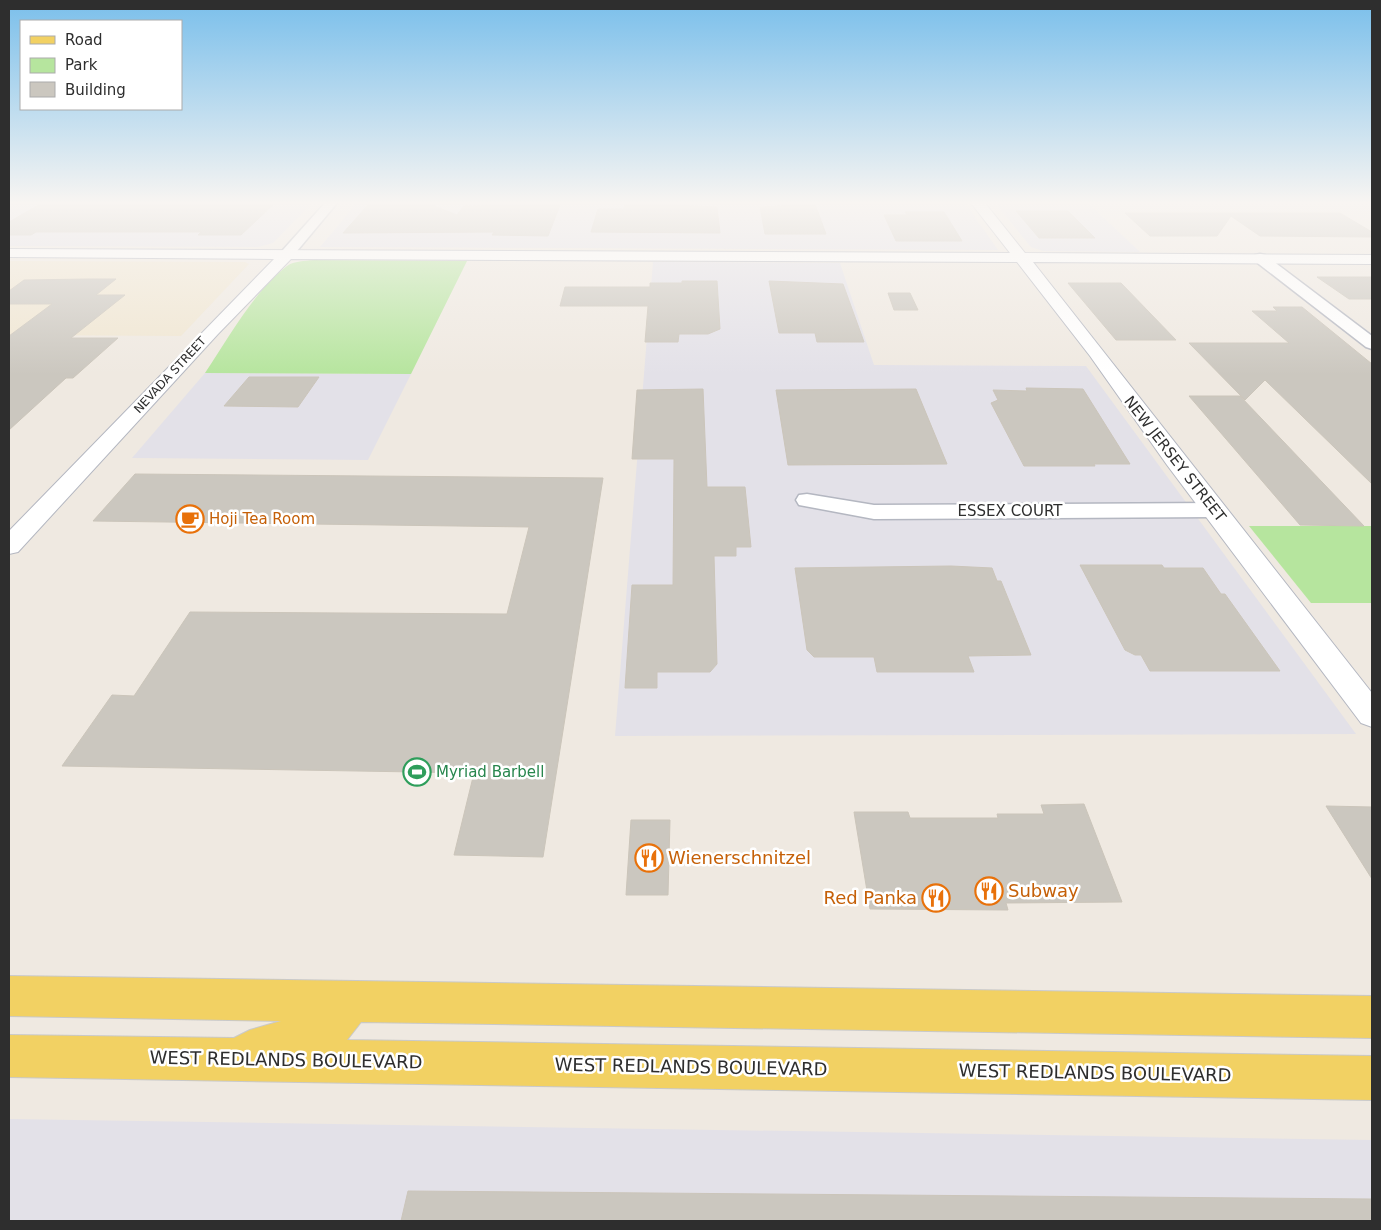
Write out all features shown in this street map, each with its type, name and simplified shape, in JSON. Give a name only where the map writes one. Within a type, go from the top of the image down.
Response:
[{"type":"main road","points":[[9,996],[1372,1017]]},
{"type":"main road","points":[[220,1059],[331,1027],[351,1002]]},
{"type":"main road","name":"WEST REDLANDS BOULEVARD","points":[[9,1056],[1372,1078]]},
{"type":"street","name":"NEVADA STREET","points":[[9,546],[281,260]]},
{"type":"street","name":"NEW JERSEY STREET","points":[[1025,260],[1372,715]]},
{"type":"street","points":[[1263,260],[1372,344]]},
{"type":"street","name":"ESSEX COURT","points":[[806,500],[874,512],[1215,510]]},
{"type":"shaded area","points":[[9,261],[245,262],[249,264],[181,336],[9,335]]},
{"type":"shaded area","points":[[653,262],[840,263],[874,365],[1086,366],[1356,734],[615,736]]},
{"type":"shaded area","points":[[205,373],[411,374],[368,460],[132,458]]},
{"type":"shaded area","points":[[9,1119],[1372,1140],[1372,1221],[9,1221]]},
{"type":"green space","points":[[310,260],[467,261],[411,374],[205,373],[242,316],[264,288],[287,266]]},
{"type":"green space","points":[[1249,526],[1372,526],[1372,603],[1311,603]]},
{"type":"building","points":[[1317,277],[1372,277],[1372,299],[1349,299]]},
{"type":"building","points":[[116,279],[96,295],[125,295],[71,338],[118,338],[73,378],[66,378],[9,430],[9,336],[52,304],[9,304],[9,291],[24,280]]},
{"type":"building","points":[[682,281],[717,281],[720,329],[708,334],[679,334],[678,342],[645,342],[648,306],[560,306],[565,287],[650,287],[650,283],[682,283]]},
{"type":"building","points":[[769,281],[843,284],[864,342],[817,342],[815,333],[779,333]]},
{"type":"building","points":[[1068,283],[1121,283],[1176,340],[1116,340]]},
{"type":"building","points":[[888,293],[910,293],[918,310],[894,310]]},
{"type":"building","points":[[1273,307],[1302,307],[1372,364],[1372,484],[1265,380],[1245,400],[1189,343],[1289,343],[1252,311],[1277,311]]},
{"type":"building","points":[[249,377],[319,377],[298,407],[224,406]]},
{"type":"building","points":[[1026,388],[1083,389],[1130,464],[1024,466],[991,403],[998,400],[993,390],[1027,391]]},
{"type":"building","points":[[703,389],[707,487],[745,487],[751,547],[736,547],[736,556],[714,556],[717,664],[710,672],[657,672],[657,688],[625,688],[632,585],[673,585],[674,459],[632,459],[637,390]]},
{"type":"building","points":[[916,389],[947,464],[788,465],[776,390]]},
{"type":"building","points":[[1189,396],[1240,396],[1364,526],[1300,525]]},
{"type":"building","points":[[135,474],[603,478],[543,857],[454,855],[474,773],[62,766],[112,695],[134,696],[190,612],[507,614],[529,527],[93,521]]},
{"type":"building","points":[[1080,565],[1162,565],[1164,568],[1203,568],[1221,594],[1225,594],[1280,671],[1150,671],[1141,655],[1135,655],[1125,650]]},
{"type":"building","points":[[951,566],[992,568],[997,581],[1001,581],[1031,655],[968,656],[974,672],[877,672],[874,657],[814,657],[807,650],[795,568]]},
{"type":"building","points":[[1084,804],[1122,902],[1006,903],[1008,910],[870,909],[854,812],[908,812],[910,818],[998,818],[997,814],[1044,814],[1041,805]]},
{"type":"building","points":[[1326,806],[1372,807],[1372,879]]},
{"type":"building","name":"Wienerschnitzel","points":[[631,820],[670,820],[668,895],[626,895]]},
{"type":"building","points":[[408,1191],[1372,1199],[1372,1221],[401,1221]]},
{"type":"place","name":"Hoji Tea Room","points":[[190,519]]},
{"type":"place","name":"Myriad Barbell","points":[[417,772]]},
{"type":"place","name":"Wienerschnitzel","points":[[649,858]]},
{"type":"place","name":"Subway","points":[[989,891]]},
{"type":"place","name":"Red Panka","points":[[936,898]]}]
